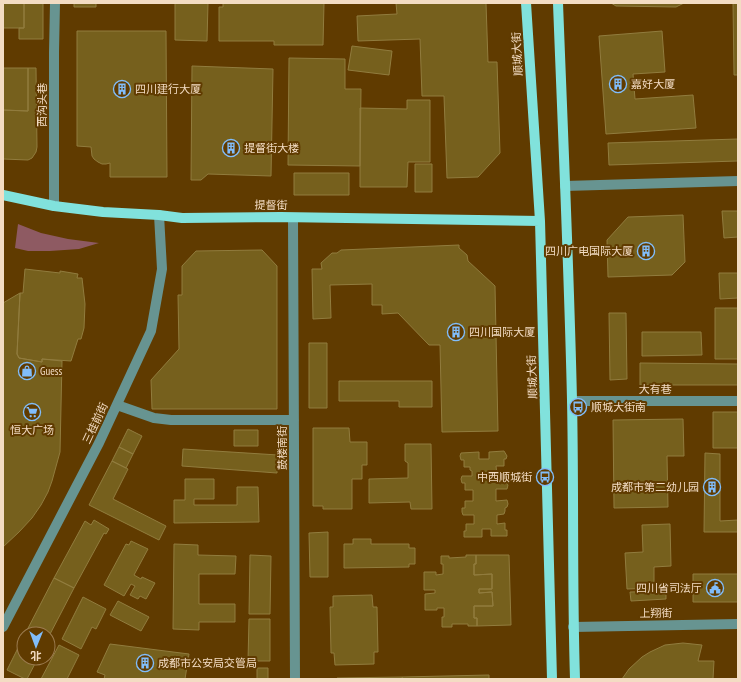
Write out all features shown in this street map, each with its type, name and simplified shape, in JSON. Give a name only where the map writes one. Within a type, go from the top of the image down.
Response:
[{"type":"main road","name":"顺城大街","points":[[526,3],[540,221],[552,679]]},
{"type":"main road","points":[[558,3],[572,401],[575,679]]},
{"type":"main road","name":"提督街","points":[[3,195],[54,206],[103,212],[159,215],[182,218],[281,217],[540,221]]},
{"type":"street","name":"西沟头巷","points":[[54,206],[55,3]]},
{"type":"street","points":[[565,186],[738,181]]},
{"type":"street","name":"三桂前街","points":[[3,627],[99,442],[151,331],[162,269],[159,215]]},
{"type":"street","name":"鼓楼南街","points":[[293,218],[295,679]]},
{"type":"street","name":"大有巷","points":[[572,401],[738,401]]},
{"type":"street","points":[[117,404],[154,418],[171,420],[294,420]]},
{"type":"street","name":"上翔街","points":[[574,626],[738,624]]},
{"type":"shaded area","points":[[18,224],[41,233],[68,239],[99,243],[79,249],[50,251],[28,251],[15,248]]},
{"type":"building","points":[[3,3],[24,3],[24,28],[3,28]]},
{"type":"building","points":[[24,3],[43,3],[43,39],[19,39],[19,28],[24,28]]},
{"type":"building","points":[[74,3],[96,3],[96,7],[74,7]]},
{"type":"building","points":[[175,3],[208,3],[207,41],[175,40]]},
{"type":"building","points":[[223,3],[324,3],[323,45],[274,45],[274,41],[219,41],[219,7],[223,7]]},
{"type":"building","points":[[396,3],[486,3],[488,62],[497,62],[500,153],[478,177],[447,178],[444,96],[422,96],[420,39],[358,41],[357,16],[397,14]]},
{"type":"building","points":[[611,3],[684,3],[676,7],[616,6]]},
{"type":"building","points":[[733,3],[738,3],[738,75],[734,75]]},
{"type":"building","name":"四川建行大厦","points":[[77,31],[166,31],[167,177],[110,177],[110,163],[102,164],[94,159],[92,156],[91,147],[77,146]]},
{"type":"building","name":"嘉好大厦","points":[[662,31],[665,72],[633,74],[635,99],[693,95],[696,128],[606,134],[599,36]]},
{"type":"building","points":[[352,46],[392,51],[389,75],[348,70]]},
{"type":"building","points":[[289,58],[345,59],[345,89],[361,89],[360,166],[288,165]]},
{"type":"building","name":"提督街大楼","points":[[192,66],[273,69],[271,176],[208,174],[201,180],[191,180]]},
{"type":"building","points":[[3,68],[28,68],[28,111],[3,110]]},
{"type":"building","points":[[28,68],[36,68],[36,152],[32,158],[28,160],[3,159],[3,110],[28,111]]},
{"type":"building","points":[[407,100],[430,100],[430,162],[408,162],[407,187],[360,187],[360,108],[407,109]]},
{"type":"building","points":[[738,139],[738,161],[609,165],[608,143]]},
{"type":"building","points":[[415,164],[432,164],[432,192],[415,192]]},
{"type":"building","points":[[294,173],[349,173],[349,195],[294,195]]},
{"type":"building","points":[[722,211],[738,211],[738,237],[724,238]]},
{"type":"building","name":"四川广电国际大厦","points":[[683,215],[685,262],[672,275],[608,277],[607,240],[628,217]]},
{"type":"building","name":"四川国际大厦","points":[[459,245],[459,248],[467,255],[468,261],[495,286],[498,431],[442,432],[440,345],[429,345],[398,313],[382,314],[382,305],[372,305],[372,284],[330,285],[331,318],[313,319],[312,269],[322,269],[321,263],[332,253],[337,253],[341,250]]},
{"type":"building","points":[[262,250],[277,266],[277,409],[152,409],[151,380],[179,349],[178,295],[182,295],[182,266],[196,251]]},
{"type":"building","points":[[25,269],[60,273],[60,271],[78,274],[77,278],[82,278],[85,304],[84,328],[81,339],[78,339],[71,361],[42,359],[42,362],[19,358],[17,354],[20,293],[23,293]]},
{"type":"building","points":[[719,273],[738,273],[738,298],[720,299]]},
{"type":"building","name":"恒大广场","points":[[20,293],[17,354],[19,358],[42,362],[42,359],[62,361],[60,452],[52,481],[41,505],[32,518],[3,547],[3,303]]},
{"type":"building","points":[[715,308],[738,308],[738,359],[715,359]]},
{"type":"building","points":[[609,313],[626,313],[627,379],[610,380]]},
{"type":"building","points":[[642,332],[701,332],[702,355],[642,356]]},
{"type":"building","points":[[309,343],[327,343],[327,408],[309,408]]},
{"type":"building","points":[[640,363],[738,364],[738,385],[640,385]]},
{"type":"building","points":[[339,381],[432,381],[432,407],[399,407],[399,401],[339,401]]},
{"type":"building","points":[[713,412],[738,412],[738,448],[713,448]]},
{"type":"building","points":[[683,419],[684,456],[667,456],[668,507],[614,508],[613,420]]},
{"type":"building","points":[[313,428],[349,428],[350,442],[367,442],[367,465],[362,465],[362,479],[352,479],[352,509],[323,509],[323,506],[313,506]]},
{"type":"building","points":[[128,429],[142,436],[133,454],[119,447]]},
{"type":"building","points":[[234,430],[258,430],[258,446],[234,446]]},
{"type":"building","points":[[405,444],[431,444],[432,509],[411,509],[410,502],[369,503],[369,479],[408,478],[408,463],[405,461]]},
{"type":"building","points":[[119,447],[133,454],[126,468],[112,461]]},
{"type":"building","points":[[183,449],[278,455],[277,473],[182,466]]},
{"type":"building","points":[[504,451],[507,456],[506,459],[504,459],[504,466],[496,466],[497,475],[504,475],[504,482],[508,485],[507,489],[496,489],[496,501],[507,500],[508,504],[505,508],[504,514],[497,515],[497,524],[505,523],[507,536],[491,536],[491,529],[482,529],[482,537],[464,537],[466,524],[474,524],[474,515],[463,515],[462,512],[462,508],[465,508],[465,501],[473,501],[473,490],[465,490],[465,483],[462,483],[462,476],[472,476],[472,471],[470,470],[470,467],[464,467],[464,460],[461,460],[460,456],[461,453],[479,452],[479,459],[489,459],[489,452]]},
{"type":"building","name":"成都市第二幼儿园","points":[[705,453],[720,454],[720,521],[738,520],[738,532],[704,532]]},
{"type":"building","points":[[112,461],[128,469],[113,499],[166,526],[159,540],[89,505]]},
{"type":"building","points":[[185,479],[214,479],[214,499],[194,499],[194,505],[237,505],[237,487],[258,487],[259,522],[174,523],[174,500],[185,500]]},
{"type":"building","points":[[94,520],[109,529],[106,534],[104,533],[74,588],[54,578],[85,521],[91,525]]},
{"type":"building","points":[[670,524],[671,566],[654,567],[654,588],[627,589],[625,553],[643,552],[642,525]]},
{"type":"building","points":[[328,532],[328,577],[310,577],[309,533]]},
{"type":"building","points":[[353,539],[371,539],[371,544],[409,544],[409,548],[415,548],[415,564],[409,564],[409,567],[344,568],[344,544],[353,544]]},
{"type":"building","points":[[131,541],[148,549],[134,575],[141,579],[142,577],[155,583],[146,599],[140,596],[138,599],[130,595],[135,586],[131,584],[124,596],[104,585],[126,544],[129,545]]},
{"type":"building","points":[[174,544],[198,545],[198,555],[236,556],[235,574],[199,574],[199,604],[235,604],[235,622],[199,622],[199,630],[173,629]]},
{"type":"building","points":[[250,555],[271,556],[270,614],[249,614]]},
{"type":"building","points":[[466,555],[476,555],[474,575],[492,574],[492,589],[479,589],[479,593],[492,592],[493,606],[474,606],[474,618],[477,618],[477,626],[468,626],[468,624],[452,624],[452,627],[442,627],[444,608],[437,608],[437,610],[425,610],[425,594],[435,593],[435,590],[424,590],[424,572],[436,572],[436,575],[443,574],[441,556],[449,556],[449,558],[466,557]]},
{"type":"building","points":[[476,555],[509,555],[511,625],[477,626],[477,618],[474,618],[474,606],[493,606],[492,592],[479,593],[479,589],[492,589],[492,574],[474,575]]},
{"type":"building","name":"四川省司法厅","points":[[693,574],[738,574],[738,602],[693,602]]},
{"type":"building","points":[[54,578],[74,588],[54,626],[29,626]]},
{"type":"building","points":[[666,591],[666,599],[631,601],[630,592]]},
{"type":"building","points":[[372,595],[373,607],[377,607],[378,652],[374,652],[374,664],[335,665],[334,653],[331,653],[330,607],[333,607],[333,596]]},
{"type":"building","points":[[83,597],[106,609],[96,629],[92,627],[81,649],[62,639]]},
{"type":"building","points":[[118,601],[149,617],[141,631],[110,615]]},
{"type":"building","points":[[249,619],[270,619],[270,661],[248,661]]},
{"type":"building","points":[[683,643],[702,645],[698,661],[714,661],[713,679],[622,679],[629,669],[650,652],[665,645]]},
{"type":"building","name":"成都市公安局交管局","points":[[110,644],[189,654],[185,679],[104,679],[105,675],[97,672]]},
{"type":"building","points":[[59,645],[79,655],[67,679],[41,679],[48,666],[56,666],[56,651]]},
{"type":"building","points":[[16,652],[16,666],[34,666],[27,679],[7,670]]},
{"type":"building","points":[[257,668],[268,668],[268,679],[257,679]]},
{"type":"building","points":[[489,675],[489,679],[403,679],[402,677]]},
{"type":"building","points":[[402,677],[403,679],[337,679],[337,678]]},
{"type":"place","name":"嘉好大厦","points":[[618,84]]},
{"type":"place","name":"四川建行大厦","points":[[122,89]]},
{"type":"place","name":"提督街大楼","points":[[231,148]]},
{"type":"place","name":"四川广电国际大厦","points":[[646,251]]},
{"type":"place","name":"四川国际大厦","points":[[456,332]]},
{"type":"place","name":"Guess","points":[[27,371]]},
{"type":"place","name":"顺城大街南","points":[[578,407]]},
{"type":"place","name":"恒大广场","points":[[32,412]]},
{"type":"place","name":"中西顺城街","points":[[545,477]]},
{"type":"place","name":"成都市第二幼儿园","points":[[712,487]]},
{"type":"place","name":"四川省司法厅","points":[[715,588]]},
{"type":"place","name":"成都市公安局交管局","points":[[145,663]]}]
